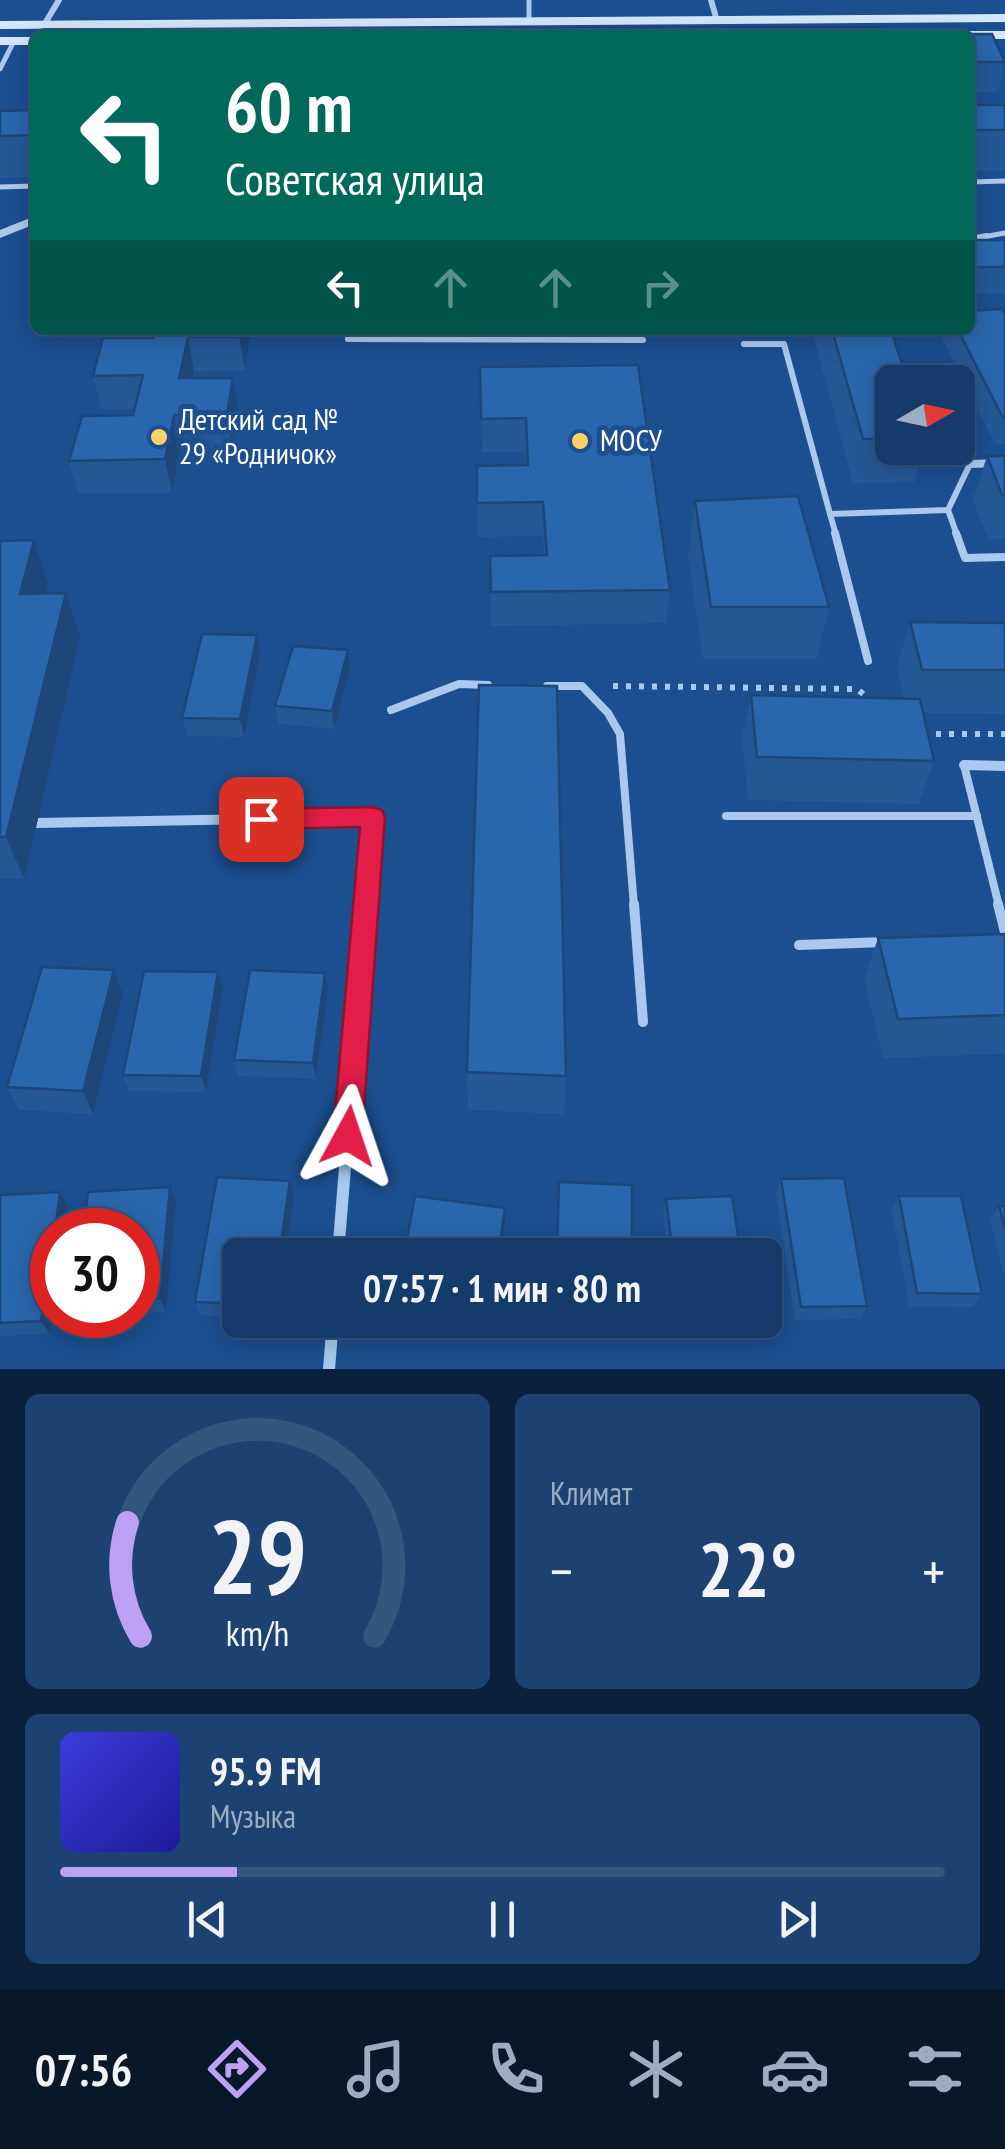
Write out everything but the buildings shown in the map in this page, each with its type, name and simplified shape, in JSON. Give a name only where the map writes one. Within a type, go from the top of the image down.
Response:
[{"type":"main road","points":[[0,25],[1005,18]]},
{"type":"main road","points":[[975,34],[1005,34]]},
{"type":"street","points":[[44,25],[58,0]]},
{"type":"street","points":[[711,0],[717,20]]},
{"type":"street","points":[[0,234],[30,222]]},
{"type":"street","points":[[975,464],[1005,463]]},
{"type":"street","points":[[964,765],[1005,766]]},
{"type":"street","points":[[37,823],[373,817],[339,1238]]},
{"type":"street","points":[[329,1369],[332,1338]]},
{"type":"lane","points":[[529,22],[530,0]]},
{"type":"lane","points":[[0,69],[7,41]]},
{"type":"lane","points":[[975,182],[1005,182]]},
{"type":"lane","points":[[0,186],[30,186]]},
{"type":"lane","points":[[975,239],[1005,233]]},
{"type":"lane","points":[[348,335],[348,340],[643,340]]},
{"type":"lane","points":[[744,344],[784,344],[868,661]]},
{"type":"lane","points":[[970,465],[948,510],[965,558],[1005,557]]},
{"type":"lane","points":[[830,514],[948,510]]},
{"type":"lane","points":[[392,710],[458,684],[494,685]]},
{"type":"lane","points":[[529,685],[582,686],[608,713],[620,734],[643,1022]]},
{"type":"lane","points":[[964,765],[1005,935],[986,938]]},
{"type":"lane","points":[[726,816],[977,816]]},
{"type":"lane","points":[[799,945],[893,942]]},
{"type":"path","points":[[582,686],[857,689],[885,711]]},
{"type":"path","points":[[914,734],[1005,734]]},
{"type":"place","name":"Детский сад № 29 «Родничок»","points":[[159,437]]},
{"type":"place","name":"МОСУ","points":[[580,441]]},
{"type":"route","points":[[261,819],[373,817],[348,1136]]}]
